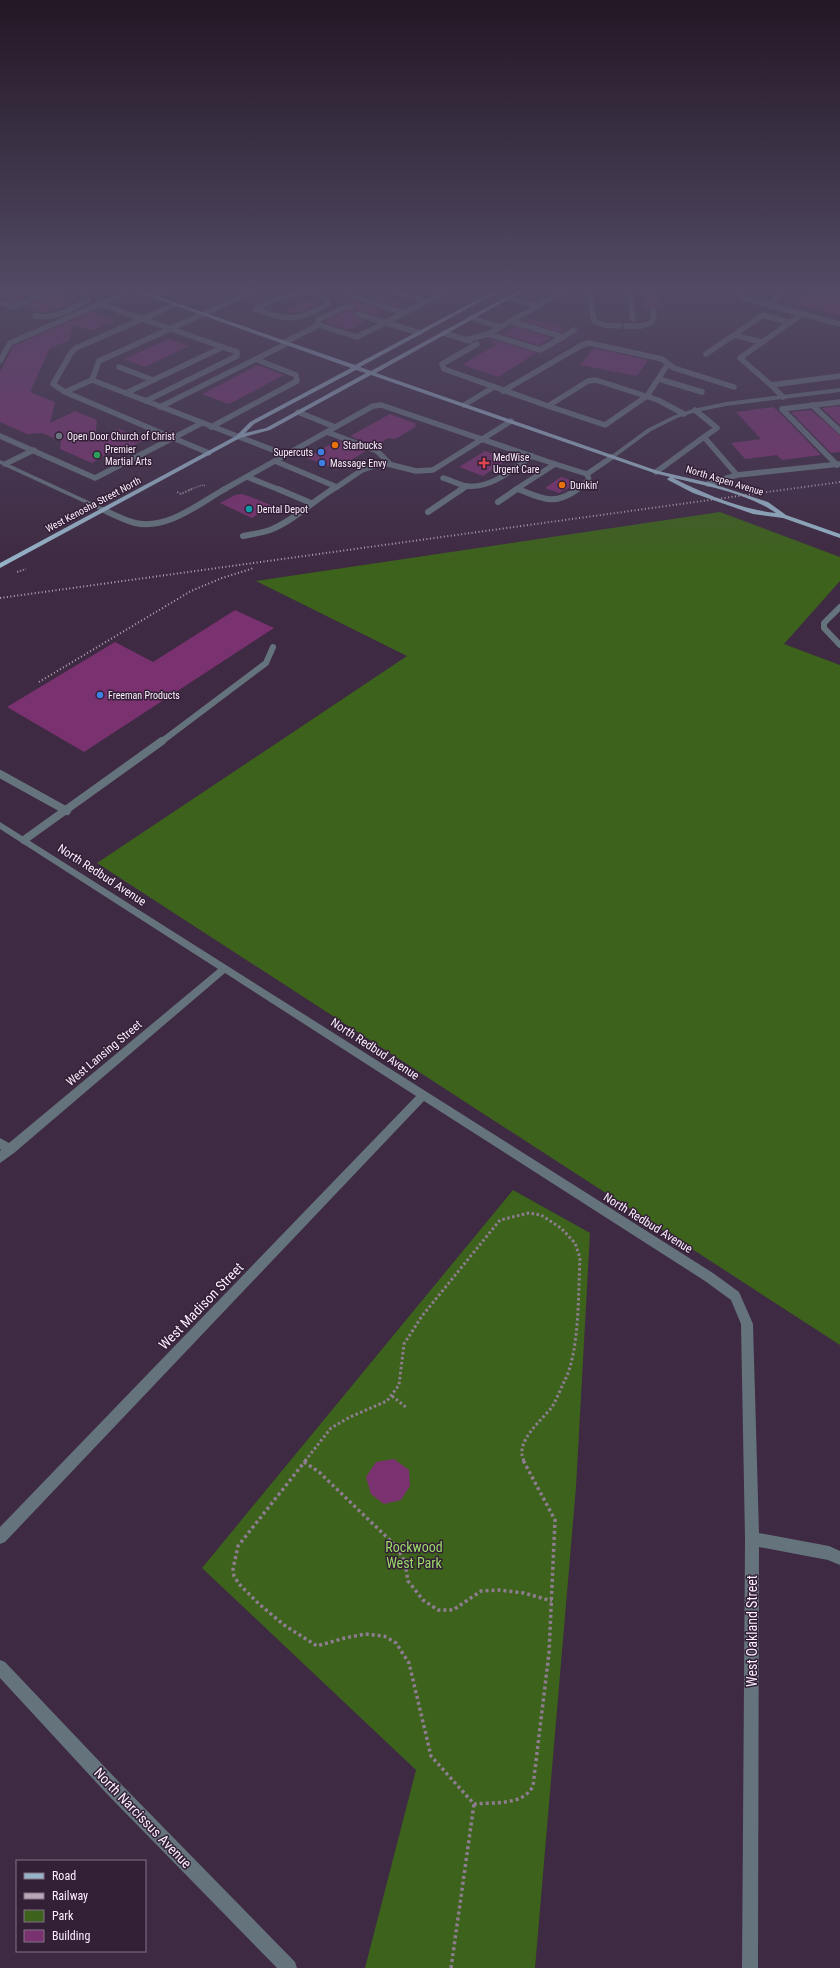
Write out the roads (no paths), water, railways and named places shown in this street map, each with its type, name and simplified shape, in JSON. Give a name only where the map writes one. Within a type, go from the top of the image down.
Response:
[{"type":"main road","name":"West Kenosha Street North","points":[[238,437],[252,423],[328,383]]},
{"type":"main road","name":"West Kenosha Street North","points":[[0,566],[238,437],[268,429],[353,383]]},
{"type":"main road","name":"North Aspen Avenue","points":[[400,383],[656,472],[708,484],[766,503],[784,516]]},
{"type":"main road","name":"North Aspen Avenue","points":[[656,472],[695,492],[755,513],[784,516],[840,536]]},
{"type":"street","points":[[612,456],[649,430],[695,410],[726,404],[839,392]]},
{"type":"street","points":[[2,463],[104,510]]},
{"type":"street","name":"North Redbud Avenue","points":[[0,825],[703,1273],[735,1296]]},
{"type":"street","name":"West Lansing Street","points":[[0,1158],[225,968]]},
{"type":"street","name":"West Madison Street","points":[[0,1537],[423,1095]]},
{"type":"street","points":[[0,1142],[10,1150]]},
{"type":"street","name":"West Oakland Street","points":[[735,1296],[747,1324],[752,1539],[750,1968]]},
{"type":"street","points":[[752,1539],[829,1553],[840,1558]]},
{"type":"street","name":"North Narcissus Avenue","points":[[0,1666],[114,1788],[289,1968]]},
{"type":"lane","points":[[54,383],[53,384],[65,392],[209,453]]},
{"type":"lane","points":[[65,392],[86,383]]},
{"type":"lane","points":[[99,383],[286,455]]},
{"type":"lane","points":[[126,393],[148,383]]},
{"type":"lane","points":[[146,401],[183,383]]},
{"type":"lane","points":[[160,407],[208,383]]},
{"type":"lane","points":[[211,427],[294,383]]},
{"type":"lane","points":[[486,383],[503,391],[605,425],[648,396],[657,383]]},
{"type":"lane","points":[[503,391],[517,383]]},
{"type":"lane","points":[[548,406],[585,383]]},
{"type":"lane","points":[[605,383],[648,396],[684,414]]},
{"type":"lane","points":[[672,383],[702,392]]},
{"type":"lane","points":[[723,383],[734,386]]},
{"type":"lane","points":[[769,383],[783,397]]},
{"type":"lane","points":[[771,385],[788,383]]},
{"type":"lane","points":[[464,405],[494,387]]},
{"type":"lane","points":[[838,464],[782,409],[840,402]]},
{"type":"lane","points":[[812,405],[840,431]]},
{"type":"lane","points":[[104,510],[133,523],[145,525],[171,520],[374,406],[381,406],[587,474]]},
{"type":"lane","points":[[656,472],[717,428],[695,410]]},
{"type":"lane","points":[[298,412],[335,427]]},
{"type":"lane","points":[[327,432],[377,451],[389,463],[413,471],[427,472],[433,470],[511,421]]},
{"type":"lane","points":[[0,436],[95,478],[202,423]]},
{"type":"lane","points":[[704,437],[737,475]]},
{"type":"lane","points":[[2,463],[34,450]]},
{"type":"lane","points":[[243,536],[270,530],[302,512],[310,503],[371,466],[381,455]]},
{"type":"lane","points":[[443,478],[467,486],[479,487],[489,483],[532,456]]},
{"type":"lane","points":[[587,474],[612,456]]},
{"type":"lane","points":[[274,462],[337,487]]},
{"type":"lane","points":[[371,466],[389,463]]},
{"type":"lane","points":[[498,502],[555,464]]},
{"type":"lane","points":[[708,484],[737,475],[838,464]]},
{"type":"lane","points":[[517,489],[548,500],[561,500],[586,484],[589,480],[587,474]]},
{"type":"lane","points":[[247,477],[310,503]]},
{"type":"lane","points":[[428,512],[467,486]]},
{"type":"lane","points":[[840,607],[824,623],[824,628],[840,645]]},
{"type":"lane","points":[[24,840],[266,663],[273,647]]},
{"type":"lane","points":[[0,774],[67,810]]},
{"type":"railway","points":[[0,598],[840,482]]},
{"type":"railway","points":[[39,682],[191,591],[222,578],[254,568]]},
{"type":"place","name":"Open Door Church of Christ","points":[[59,436]]},
{"type":"place","name":"Starbucks","points":[[335,445]]},
{"type":"place","name":"Supercuts","points":[[321,452]]},
{"type":"place","name":"Premier Martial Arts","points":[[97,455]]},
{"type":"place","name":"Massage Envy","points":[[322,463]]},
{"type":"place","name":"MedWise Urgent Care","points":[[484,463]]},
{"type":"place","name":"Dunkin'","points":[[562,485]]},
{"type":"place","name":"Dental Depot","points":[[249,509]]},
{"type":"place","name":"Freeman Products","points":[[100,695]]},
{"type":"park label","name":"Rockwood West Park","points":[[414,1556]]}]
